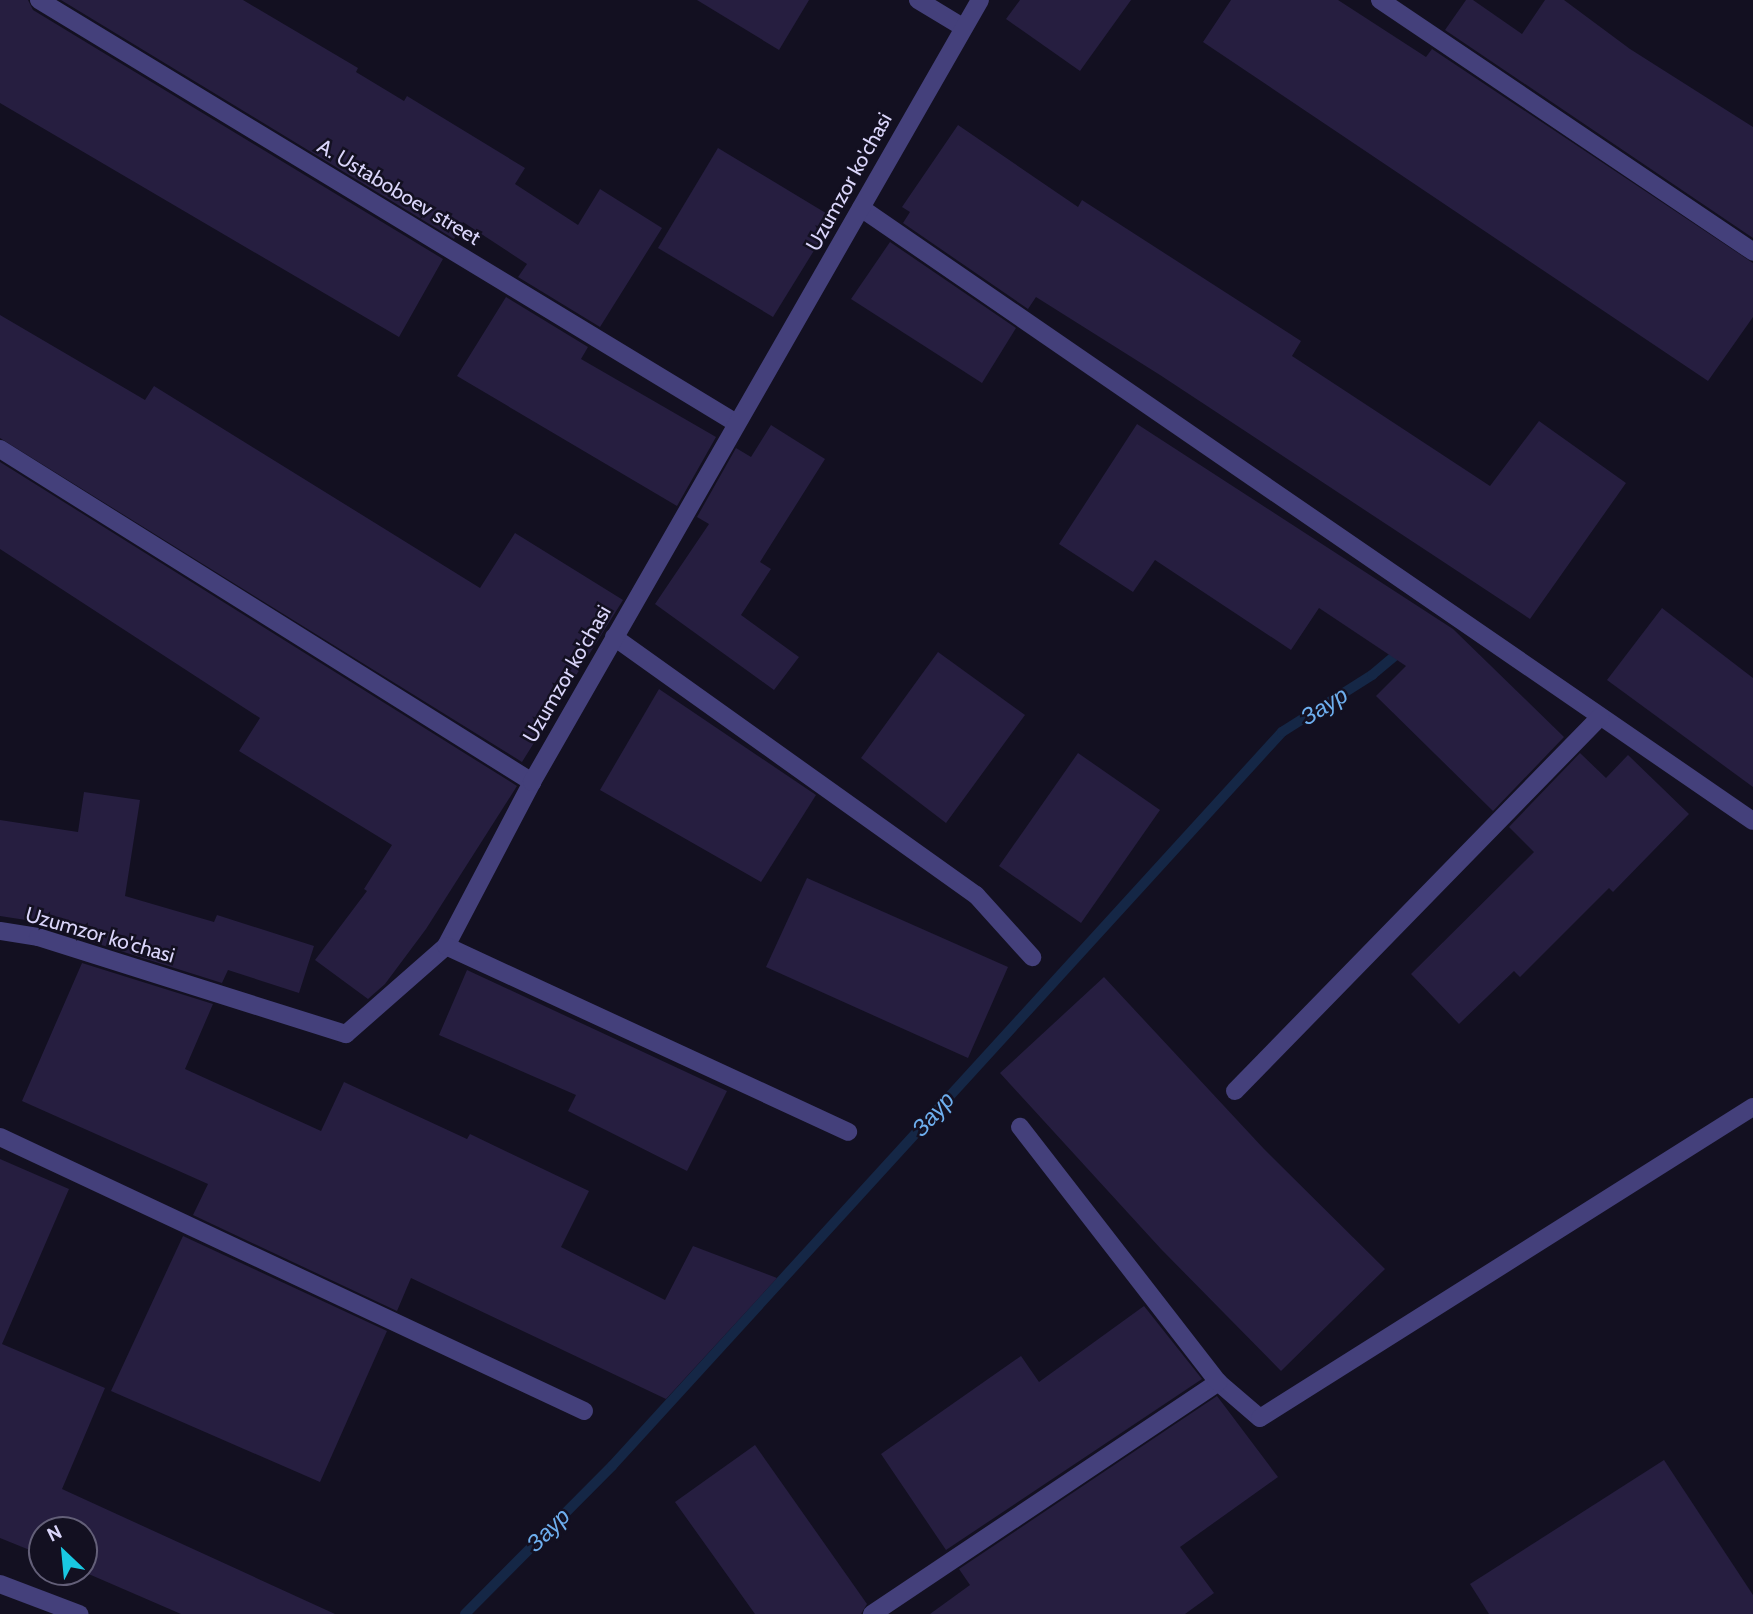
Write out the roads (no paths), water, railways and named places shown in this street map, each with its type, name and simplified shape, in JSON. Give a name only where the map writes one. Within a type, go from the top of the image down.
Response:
[{"type":"street","name":"A. Ustaboboev street","points":[[39,0],[736,423]]},
{"type":"street","points":[[918,0],[961,26]]},
{"type":"street","name":"Uzumzor ko'chasi","points":[[0,931],[38,937],[346,1034],[446,946],[532,782],[861,208],[961,26],[980,0]]},
{"type":"street","points":[[1380,0],[1753,252]]},
{"type":"street","points":[[861,208],[1753,821]]},
{"type":"street","points":[[0,449],[532,782]]},
{"type":"street","points":[[614,637],[976,895],[1032,957]]},
{"type":"street","points":[[1235,1091],[1600,717]]},
{"type":"street","points":[[446,946],[848,1132]]},
{"type":"street","points":[[1020,1127],[1218,1382],[1260,1418],[1753,1107]]},
{"type":"street","points":[[0,1137],[584,1411]]},
{"type":"street","points":[[872,1614],[1218,1382]]},
{"type":"street","points":[[0,1584],[79,1614]]},
{"type":"waterway","name":"Заур","points":[[465,1614],[612,1466],[1282,732],[1372,675],[1402,650]]}]
